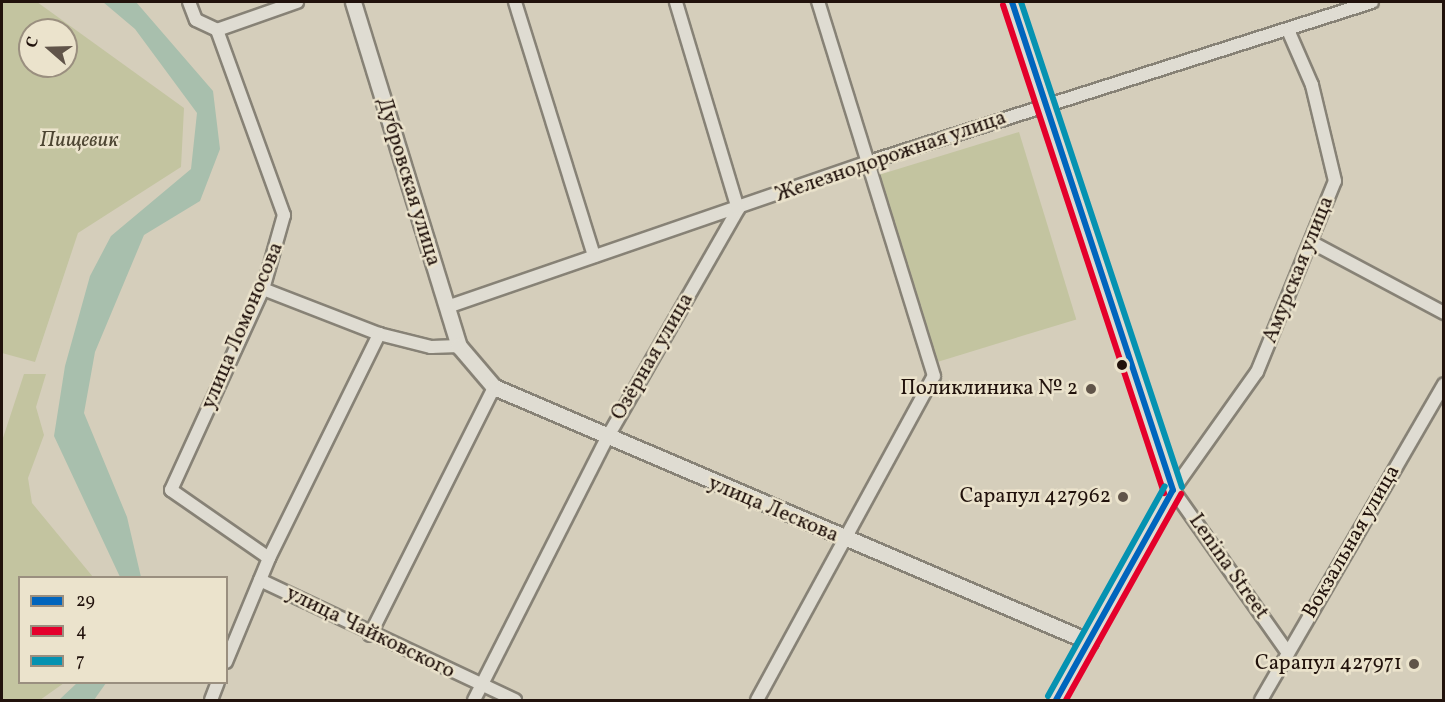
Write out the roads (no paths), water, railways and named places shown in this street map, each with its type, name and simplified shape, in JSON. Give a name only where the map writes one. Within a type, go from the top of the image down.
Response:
[{"type":"main road","name":"Lenina Street","points":[[1012,2],[1173,490]]},
{"type":"main road","points":[[1056,700],[1173,490]]},
{"type":"street","points":[[189,2],[196,20],[217,30],[297,2]]},
{"type":"street","name":"Дубровская улица","points":[[353,2],[459,346],[468,360]]},
{"type":"street","points":[[515,2],[594,256]]},
{"type":"street","points":[[676,2],[738,209]]},
{"type":"street","points":[[758,700],[847,542],[934,366],[866,163],[818,2]]},
{"type":"street","name":"Железнодорожная улица","points":[[447,307],[738,209],[866,163],[1372,2]]},
{"type":"street","name":"улица Ломоносова","points":[[217,30],[284,215],[263,289],[171,490],[269,558]]},
{"type":"street","name":"Амурская улица","points":[[1173,490],[1257,372],[1312,243],[1335,181],[1312,85],[1288,30]]},
{"type":"street","name":"Озёрная улица","points":[[474,700],[607,438],[738,209]]},
{"type":"street","points":[[1312,243],[1443,313]]},
{"type":"street","points":[[263,289],[379,334],[431,347],[459,346]]},
{"type":"street","points":[[228,657],[269,558],[379,334]]},
{"type":"street","name":"улица Лескова","points":[[468,360],[494,387],[847,542],[1090,642]]},
{"type":"street","name":"Вокзальная улица","points":[[1261,700],[1443,384]]},
{"type":"street","points":[[370,634],[494,387]]},
{"type":"street","name":"Lenina Street","points":[[1173,490],[1288,653]]},
{"type":"street","name":"улица Чайковского","points":[[260,579],[370,634],[515,700]]},
{"type":"street","points":[[211,700],[217,684]]},
{"type":"place","name":"Поликлиника № 2","points":[[1091,389]]},
{"type":"place","name":"Сарапул 427962","points":[[1123,497]]},
{"type":"place","name":"Сарапул 427971","points":[[1414,664]]},
{"type":"park label","name":"Пищевик","points":[[79,141]]}]
